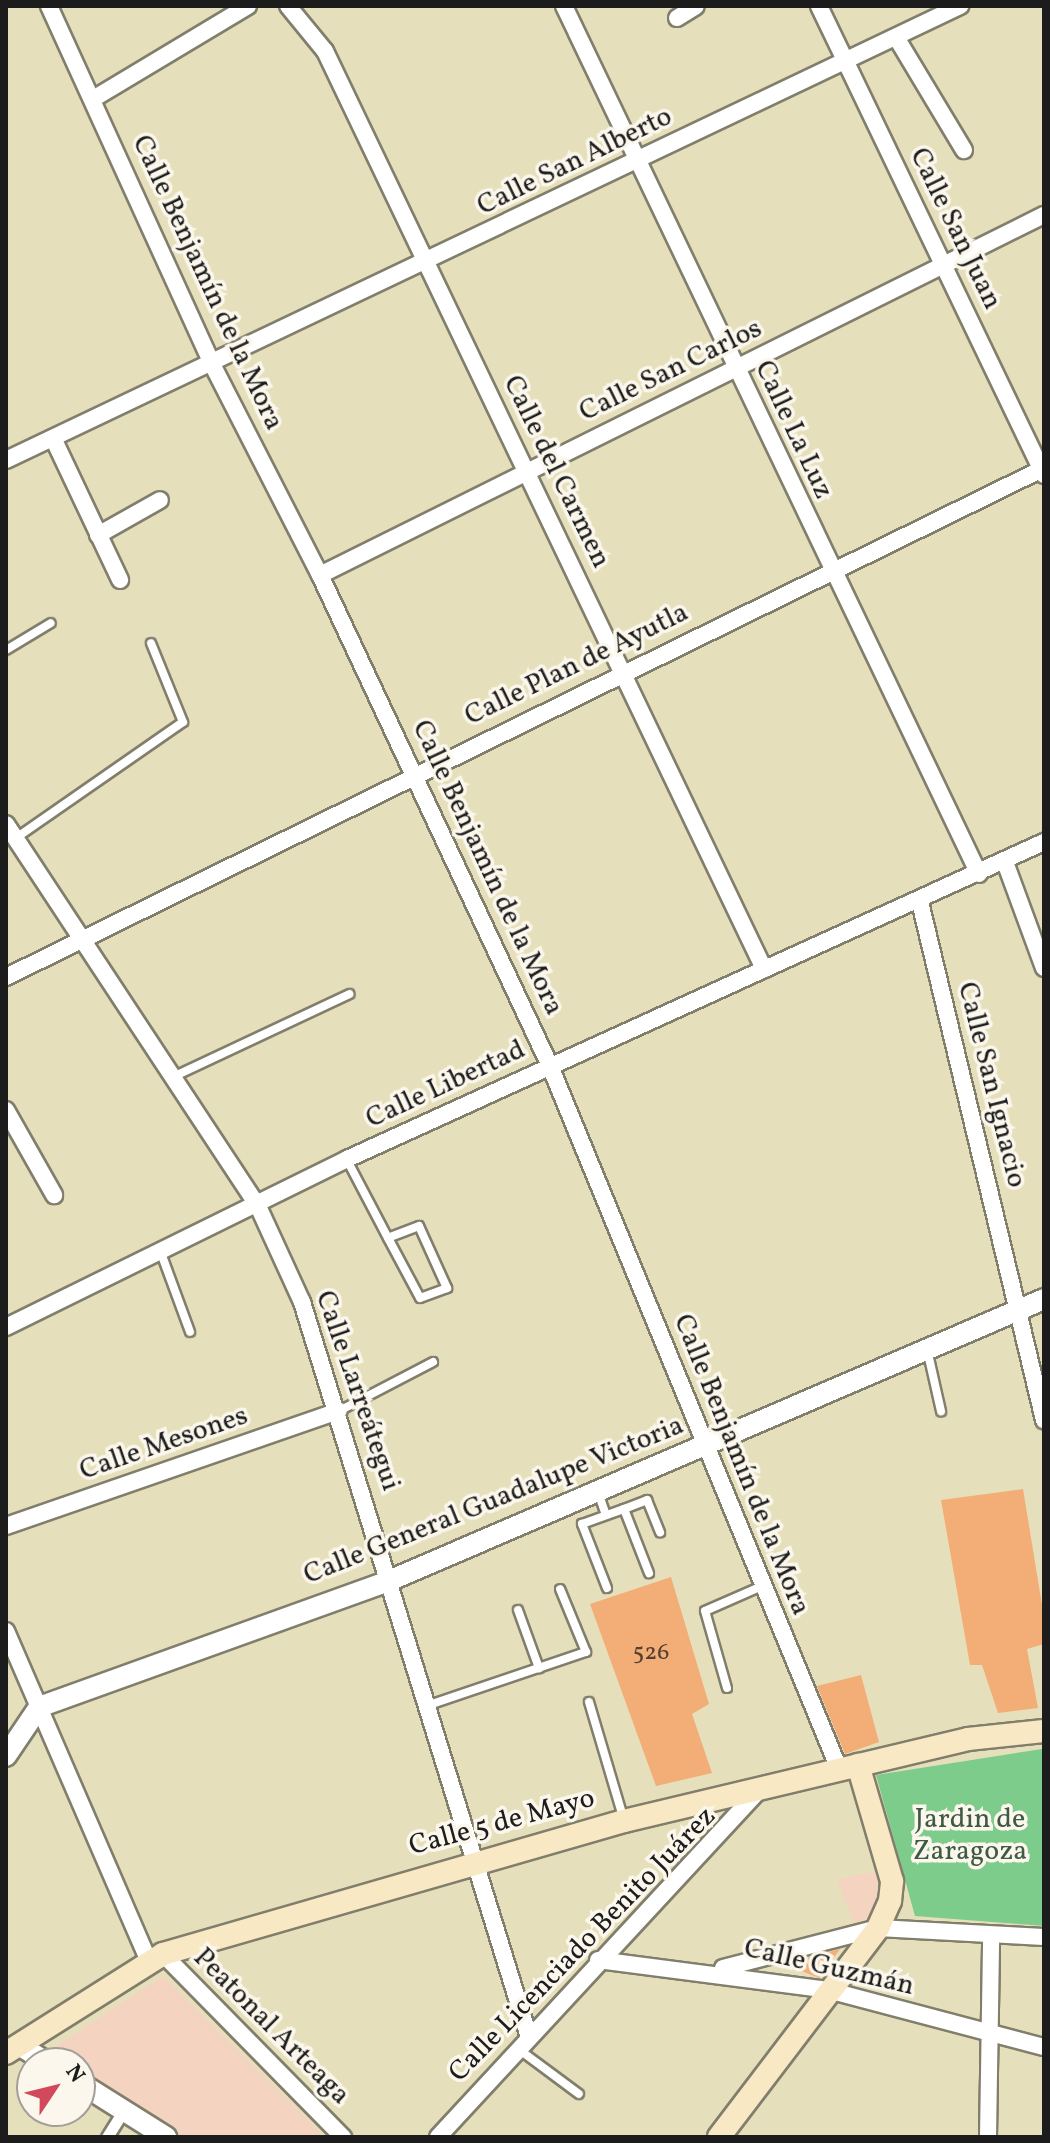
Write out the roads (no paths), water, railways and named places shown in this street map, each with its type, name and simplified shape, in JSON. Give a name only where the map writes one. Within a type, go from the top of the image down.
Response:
[{"type":"main road","name":"Calle 5 de Mayo","points":[[12,2049],[156,1958],[474,1859],[763,1786],[1044,1731]]},
{"type":"main road","points":[[719,2137],[878,1928],[892,1881],[849,1767]]},
{"type":"street","name":"Calle Benjamín de la Mora","points":[[49,6],[213,366],[320,575],[550,1066],[762,1586],[849,1767]]},
{"type":"street","points":[[93,99],[248,6]]},
{"type":"street","name":"Calle del Carmen","points":[[288,6],[325,51],[764,969]]},
{"type":"street","name":"Calle La Luz","points":[[564,6],[641,160],[830,569],[979,874]]},
{"type":"street","points":[[677,18],[696,6]]},
{"type":"street","name":"Calle San Juan","points":[[819,6],[1043,471]]},
{"type":"street","name":"Calle San Alberto","points":[[6,460],[213,366],[960,6]]},
{"type":"street","points":[[896,37],[964,150]]},
{"type":"street","name":"Calle San Carlos","points":[[320,575],[526,468],[737,370],[1044,215]]},
{"type":"street","points":[[53,438],[120,580]]},
{"type":"street","name":"Calle Plan de Ayutla","points":[[6,977],[622,670],[830,569],[1043,471]]},
{"type":"street","points":[[98,535],[160,500]]},
{"type":"street","name":"Calle Larreátegui","points":[[11,831],[258,1206],[339,1411],[528,2034]]},
{"type":"street","name":"Calle Libertad","points":[[6,1327],[258,1206],[347,1159],[764,969],[920,902],[1044,842]]},
{"type":"street","points":[[1005,862],[1044,968]]},
{"type":"street","name":"Calle San Ignacio","points":[[920,902],[1020,1308],[1044,1420]]},
{"type":"street","points":[[6,1110],[54,1195]]},
{"type":"street","name":"Calle General Guadalupe Victoria","points":[[39,1707],[391,1580],[1044,1299]]},
{"type":"street","name":"Calle Mesones","points":[[6,1526],[339,1411]]},
{"type":"street","points":[[6,1631],[156,1958]]},
{"type":"street","points":[[6,1756],[39,1707]]},
{"type":"street","name":"Calle Licenciado Benito Juárez","points":[[438,2137],[598,1960],[739,1820],[763,1786]]},
{"type":"street","points":[[717,1970],[878,1928],[1044,1937]]},
{"type":"street","points":[[988,2137],[991,1936]]},
{"type":"street","name":"Peatonal Arteaga","points":[[156,1958],[343,2137]]},
{"type":"street","name":"Calle Guzmán","points":[[598,1960],[717,1970],[828,1990],[1044,2047]]},
{"type":"street","points":[[96,2093],[166,2137]]},
{"type":"street","points":[[107,2137],[124,2110]]},
{"type":"lane","points":[[6,650],[51,623]]},
{"type":"lane","points":[[11,831],[183,722],[151,643]]},
{"type":"lane","points":[[173,1077],[349,994]]},
{"type":"lane","points":[[347,1159],[388,1238],[420,1298],[447,1288],[419,1226],[388,1238]]},
{"type":"lane","points":[[161,1253],[190,1332]]},
{"type":"lane","points":[[927,1348],[941,1411]]},
{"type":"lane","points":[[339,1411],[433,1362]]},
{"type":"lane","points":[[598,1491],[606,1515]]},
{"type":"lane","points":[[607,1588],[582,1524],[647,1500],[660,1533]]},
{"type":"lane","points":[[624,1509],[649,1573]]},
{"type":"lane","points":[[727,1688],[705,1611],[762,1586]]},
{"type":"lane","points":[[429,1705],[586,1652],[560,1589]]},
{"type":"lane","points":[[518,1610],[539,1668]]},
{"type":"lane","points":[[589,1702],[624,1821]]},
{"type":"lane","points":[[517,2047],[579,2094]]},
{"type":"park label","name":"Jardin de Zaragoza","points":[[970,1836]]}]
